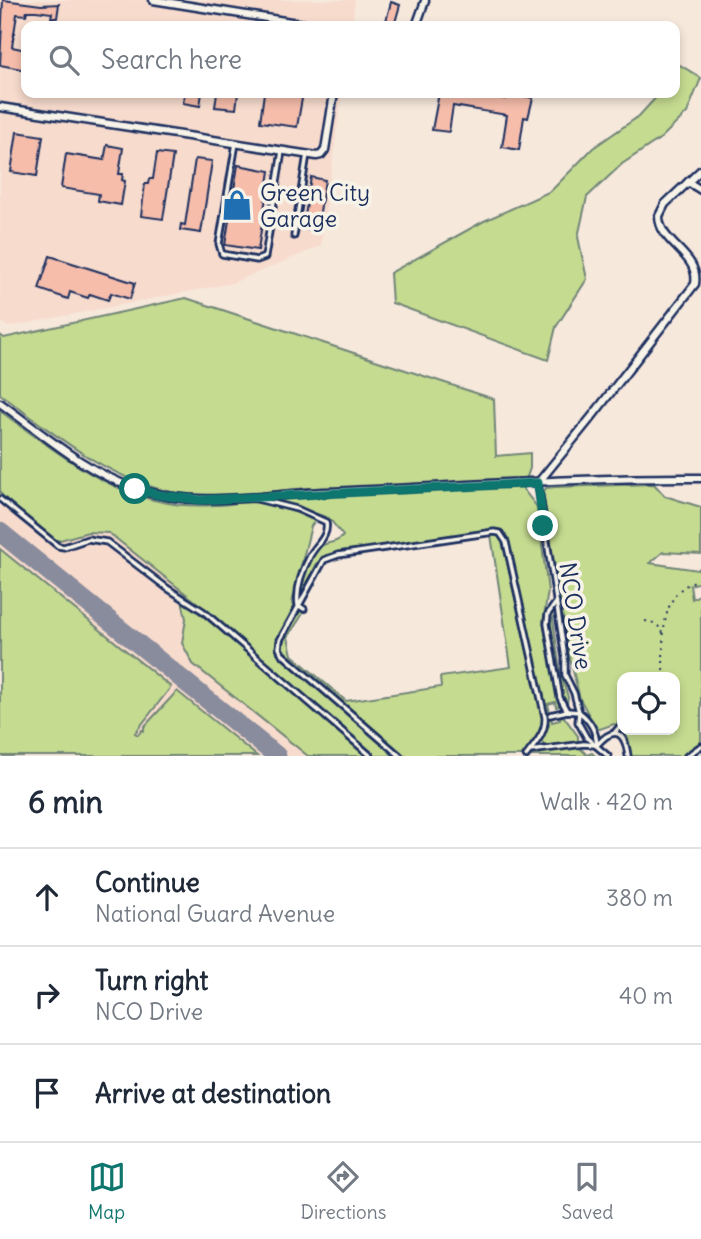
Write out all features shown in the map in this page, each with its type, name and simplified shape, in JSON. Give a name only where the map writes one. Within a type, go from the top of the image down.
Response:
[{"type":"street","points":[[153,0],[285,21]]},
{"type":"street","points":[[418,21],[425,1]]},
{"type":"street","points":[[0,107],[319,155],[324,152],[333,98]]},
{"type":"street","points":[[538,483],[695,284],[695,269],[662,232],[659,223],[661,209],[701,170]]},
{"type":"street","points":[[688,182],[701,190]]},
{"type":"street","points":[[0,403],[93,469],[123,484],[180,499],[220,500],[538,483],[701,478]]},
{"type":"lane","points":[[236,143],[219,249],[222,254],[257,260],[265,257],[282,150]]},
{"type":"lane","points":[[294,236],[307,154]]},
{"type":"lane","name":"NCO Drive","points":[[538,483],[565,658],[565,676],[579,712],[578,722],[587,738],[608,756]]},
{"type":"lane","points":[[248,497],[297,509],[326,522],[326,534],[311,553],[302,575],[297,597],[299,605],[304,609]]},
{"type":"lane","points":[[0,499],[58,546],[64,547],[88,539],[107,542],[167,588],[203,611],[371,756]]},
{"type":"lane","points":[[400,756],[282,654],[279,648],[280,640],[324,560],[379,549],[500,533],[506,542],[545,717],[543,733],[528,754]]},
{"type":"lane","points":[[324,560],[329,565]]},
{"type":"lane","points":[[555,604],[548,614],[547,624],[561,698],[567,711]]},
{"type":"lane","points":[[550,715],[567,711],[579,712]]},
{"type":"lane","name":"NCO Drive","points":[[579,712],[588,720],[596,735],[597,745]]},
{"type":"lane","points":[[528,754],[584,744],[597,745],[605,736],[617,730]]},
{"type":"lane","points":[[615,732],[621,734],[625,740],[628,756]]},
{"type":"lane","points":[[687,756],[701,746]]},
{"type":"path","points":[[663,672],[665,622],[672,600],[679,590],[701,577]]},
{"type":"path","points":[[645,621],[653,621],[664,636]]},
{"type":"shaded area","points":[[0,0],[355,0],[353,21],[21,21],[21,98],[341,98],[321,246],[232,283],[8,327],[0,320]]},
{"type":"shaded area","points":[[0,449],[288,620],[277,641],[277,653],[396,756],[0,756]]},
{"type":"green space","points":[[680,65],[701,78],[687,113],[661,138],[622,164],[587,197],[578,237],[587,279],[556,327],[548,360],[392,303],[390,273],[484,221],[551,191],[593,148],[639,116],[655,98],[680,98]]},
{"type":"green space","points":[[186,298],[494,399],[496,456],[530,453],[530,468],[523,489],[537,507],[548,591],[543,622],[559,706],[556,707],[555,702],[548,704],[552,722],[560,720],[560,716],[564,717],[578,736],[578,742],[545,746],[541,741],[549,725],[508,540],[492,530],[326,555],[317,563],[300,597],[313,555],[323,545],[343,536],[329,518],[272,499],[316,496],[309,488],[208,496],[151,487],[83,454],[0,394],[0,335],[4,338]]},
{"type":"green space","points":[[0,411],[77,466],[140,496],[190,505],[257,503],[283,508],[316,520],[311,526],[292,603],[295,606],[277,641],[277,653],[396,756],[376,756],[205,609],[109,533],[88,532],[57,541],[15,508],[0,493]]},
{"type":"green space","points":[[654,484],[665,496],[701,507],[701,554],[663,552],[650,563],[698,570],[701,566],[701,582],[690,585],[692,599],[701,594],[701,742],[681,756],[631,756],[626,735],[680,735],[680,672],[617,672],[617,726],[596,728],[580,699],[568,651],[543,493],[546,488]]},
{"type":"green space","points":[[487,534],[499,536],[502,540],[543,722],[542,728],[523,756],[405,756],[292,660],[282,648],[284,637],[299,610],[304,612],[288,637],[292,655],[346,701],[441,687],[440,677],[511,667],[491,535],[333,558]]},
{"type":"green space","points":[[0,549],[171,687],[135,733],[138,735],[144,731],[144,727],[177,691],[257,756],[0,756]]},
{"type":"green space","points":[[182,600],[367,756],[308,756],[193,664],[182,643],[186,619]]},
{"type":"green space","points":[[552,612],[567,703],[554,658],[550,631]]},
{"type":"green space","points":[[579,747],[587,755],[592,753],[595,756],[531,756],[552,750]]},
{"type":"building","points":[[3,0],[41,5],[59,4],[57,18],[51,18],[52,13],[36,11],[27,11],[26,15],[17,14],[12,47],[21,49],[21,69],[0,65]]},
{"type":"building","points":[[391,2],[400,5],[395,21],[386,21]]},
{"type":"building","points":[[184,98],[201,98],[200,106],[183,103]]},
{"type":"building","points":[[216,98],[237,98],[236,109],[215,107]]},
{"type":"building","points":[[263,98],[302,98],[297,127],[260,122]]},
{"type":"building","points":[[438,98],[533,98],[528,118],[524,117],[519,150],[502,147],[507,115],[453,106],[449,132],[432,130]]},
{"type":"building","points":[[17,132],[43,136],[37,176],[11,172]]},
{"type":"building","points":[[107,145],[123,148],[119,174],[123,174],[122,180],[125,181],[121,205],[98,201],[99,194],[61,188],[66,154],[104,160]]},
{"type":"building","points":[[157,153],[173,155],[163,219],[141,216],[145,184],[148,184],[149,179],[153,179]]},
{"type":"building","points":[[195,159],[212,161],[201,233],[180,230],[181,224],[185,225]]},
{"type":"building","points":[[238,165],[270,171],[258,250],[225,245]]},
{"type":"building","points":[[311,177],[325,180],[317,231],[303,229]]},
{"type":"building","points":[[50,256],[135,283],[130,299],[111,293],[108,300],[90,294],[88,298],[70,292],[68,299],[39,289]]},
{"type":"taxiway","points":[[0,532],[277,756]]},
{"type":"place","name":"Green City Garage","points":[[237,205]]},
{"type":"route","points":[[135,489],[180,499],[220,500],[311,493],[538,483],[543,526]]}]
